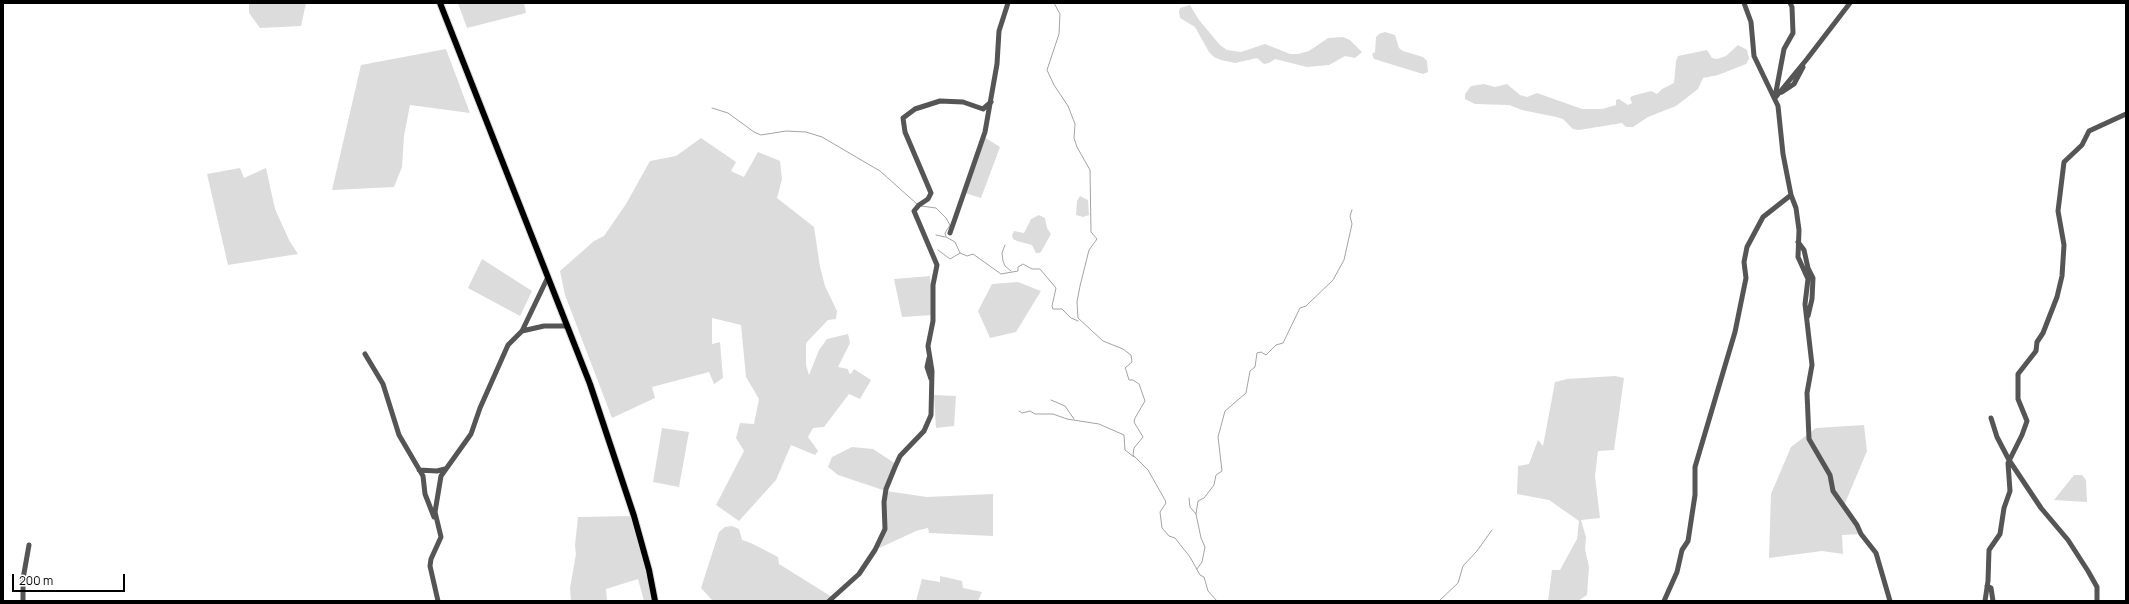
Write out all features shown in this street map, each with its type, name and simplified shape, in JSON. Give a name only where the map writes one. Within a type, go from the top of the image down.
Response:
[{"type":"main road","points":[[440,3],[547,279],[590,384],[615,457],[649,570],[655,601]]},
{"type":"street","points":[[950,233],[985,132],[997,64],[999,31],[1008,3]]},
{"type":"street","points":[[1744,3],[1751,22],[1754,56],[1776,96],[1783,154],[1791,194],[1796,208],[1799,230],[1798,258],[1808,275],[1805,299],[1812,365],[1807,393],[1809,439],[1830,475],[1833,491],[1861,534],[1876,553],[1890,601]]},
{"type":"street","points":[[1776,96],[1784,49],[1792,33],[1792,6],[1790,3]]},
{"type":"street","points":[[1776,96],[1805,62],[1850,3]]},
{"type":"street","points":[[829,601],[867,565],[883,535],[886,489],[900,456],[918,439],[930,421],[932,382],[928,346],[933,321],[932,293],[937,265],[914,211],[928,200],[931,193],[905,132],[903,118],[914,109],[940,101],[963,102],[982,109],[991,102]]},
{"type":"street","points":[[1985,601],[1989,550],[2000,534],[2004,508],[2010,491],[2008,473],[2009,460],[2022,435],[2027,421],[2018,399],[2018,374],[2036,351],[2037,342],[2043,332],[2057,297],[2062,276],[2064,245],[2058,211],[2064,162],[2082,145],[2089,131],[2126,114]]},
{"type":"street","points":[[1664,601],[1677,572],[1682,550],[1688,541],[1695,495],[1695,467],[1735,332],[1746,278],[1744,262],[1747,247],[1763,217],[1791,194]]},
{"type":"street","points":[[436,520],[438,488],[445,469],[471,434],[480,408],[508,345],[522,330],[547,279]]},
{"type":"street","points":[[522,330],[544,326],[566,326]]},
{"type":"street","points":[[365,354],[383,384],[399,435],[424,480],[428,504],[436,520],[441,537],[431,559],[430,566],[438,601]]},
{"type":"street","points":[[1991,418],[1997,437],[2009,460],[2041,508],[2068,540],[2088,571],[2097,587],[2097,601]]},
{"type":"street","points":[[419,470],[437,471],[445,469]]},
{"type":"street","points":[[23,601],[23,579],[29,545]]},
{"type":"street","points":[[1987,586],[1990,588],[1993,601]]},
{"type":"shaded area","points":[[249,3],[306,3],[301,26],[260,28],[249,13]]},
{"type":"shaded area","points":[[458,3],[524,3],[526,13],[467,28]]},
{"type":"shaded area","points":[[1190,5],[1199,20],[1220,45],[1227,50],[1241,52],[1265,44],[1290,54],[1298,54],[1309,51],[1328,38],[1343,37],[1350,40],[1362,52],[1355,58],[1345,56],[1329,65],[1307,67],[1275,59],[1264,64],[1257,58],[1235,63],[1221,60],[1214,57],[1209,52],[1195,27],[1180,18],[1180,8]]},
{"type":"shaded area","points":[[1385,32],[1395,35],[1399,48],[1403,51],[1423,57],[1427,61],[1428,72],[1423,74],[1374,59],[1372,54],[1375,52],[1376,37]]},
{"type":"shaded area","points":[[1738,45],[1747,50],[1749,59],[1746,64],[1718,75],[1703,78],[1698,89],[1676,106],[1648,117],[1633,127],[1626,127],[1622,123],[1579,130],[1573,129],[1563,119],[1556,117],[1522,110],[1509,105],[1475,104],[1465,99],[1465,94],[1471,86],[1484,84],[1495,87],[1507,84],[1520,95],[1527,97],[1537,93],[1582,109],[1602,109],[1616,105],[1616,100],[1619,99],[1628,105],[1632,103],[1630,98],[1632,96],[1651,91],[1657,94],[1662,89],[1674,83],[1676,61],[1678,56],[1707,50],[1712,58],[1717,59],[1726,56]]},
{"type":"shaded area","points":[[446,49],[470,113],[410,105],[404,136],[402,167],[394,187],[332,190],[361,65]]},
{"type":"shaded area","points":[[984,137],[1000,147],[981,198],[965,193]]},
{"type":"shaded area","points":[[701,138],[736,162],[731,171],[744,177],[758,152],[780,161],[782,179],[777,198],[814,227],[820,267],[825,286],[837,311],[836,319],[828,320],[806,343],[806,365],[809,375],[819,350],[827,339],[848,334],[850,343],[838,367],[848,369],[849,373],[851,374],[854,369],[871,380],[860,399],[849,394],[824,427],[813,428],[808,437],[818,451],[815,455],[791,445],[776,480],[739,521],[716,505],[744,451],[736,438],[740,423],[754,424],[759,399],[746,377],[741,325],[712,318],[712,344],[720,342],[723,378],[714,384],[709,372],[652,387],[655,398],[612,418],[565,295],[560,271],[594,241],[604,236],[626,204],[650,161],[676,156]]},
{"type":"shaded area","points":[[240,168],[244,178],[266,168],[275,209],[289,240],[298,254],[228,265],[207,174]]},
{"type":"shaded area","points":[[1080,196],[1088,200],[1089,215],[1083,217],[1076,215],[1077,201]]},
{"type":"shaded area","points":[[1039,215],[1045,218],[1047,228],[1051,234],[1041,252],[1036,253],[1032,245],[1013,239],[1012,235],[1014,231],[1024,233],[1031,219]]},
{"type":"shaded area","points":[[482,259],[532,291],[520,316],[468,288]]},
{"type":"shaded area","points":[[930,276],[933,315],[902,317],[894,279]]},
{"type":"shaded area","points":[[1018,282],[1041,291],[1016,332],[990,338],[978,311],[992,284]]},
{"type":"shaded area","points":[[1615,376],[1624,378],[1614,450],[1598,451],[1595,476],[1600,518],[1581,520],[1586,537],[1585,549],[1589,567],[1587,595],[1578,601],[1548,601],[1552,570],[1560,570],[1577,539],[1579,521],[1549,500],[1517,494],[1518,466],[1529,464],[1538,440],[1543,446],[1555,382],[1567,379]]},
{"type":"shaded area","points":[[934,395],[956,396],[954,426],[936,428]]},
{"type":"shaded area","points":[[1864,425],[1867,451],[1843,508],[1861,534],[1842,535],[1843,554],[1822,551],[1769,558],[1771,494],[1791,447],[1816,428]]},
{"type":"shaded area","points":[[662,428],[689,432],[679,487],[653,482]]},
{"type":"shaded area","points":[[852,447],[873,449],[896,464],[886,491],[838,475],[828,467],[832,457]]},
{"type":"shaded area","points":[[2074,475],[2082,475],[2086,480],[2087,502],[2054,500]]},
{"type":"shaded area","points":[[886,491],[927,497],[993,494],[993,536],[929,533],[928,528],[916,531],[875,550],[883,535]]},
{"type":"shaded area","points":[[634,516],[655,601],[644,601],[638,579],[606,589],[607,601],[571,601],[570,588],[576,554],[575,545],[578,517]]},
{"type":"shaded area","points":[[732,526],[739,529],[742,540],[778,557],[779,564],[832,597],[831,601],[713,601],[701,588],[719,532],[725,527]]},
{"type":"shaded area","points":[[940,576],[962,581],[963,588],[982,592],[978,601],[916,601],[922,579],[940,582]]},
{"type":"waterway","points":[[1054,3],[1060,14],[1059,34],[1047,70],[1054,85],[1068,106],[1075,124],[1074,138],[1077,147],[1090,170],[1091,232],[1097,239],[1089,250],[1080,286],[1077,302],[1078,318],[1103,341],[1123,349],[1131,355],[1132,362],[1125,368],[1129,380],[1133,380],[1139,384],[1145,401],[1134,422],[1143,437],[1134,448],[1133,455],[1148,470],[1165,500],[1166,503],[1160,512],[1162,528],[1169,536],[1175,538],[1190,557],[1200,575],[1204,577],[1208,591],[1217,601]]},
{"type":"waterway","points":[[712,108],[728,113],[754,132],[761,135],[786,131],[806,132],[822,137],[880,171],[917,204]]},
{"type":"waterway","points":[[921,206],[936,208],[946,218],[950,225],[945,233],[946,237],[955,242],[960,253],[967,256],[973,254],[1001,274],[1018,271],[1018,267],[1023,264],[1032,269],[1040,269],[1056,288],[1052,306],[1053,309],[1062,309],[1071,318],[1078,321]]},
{"type":"waterway","points":[[1196,514],[1198,501],[1204,498],[1214,485],[1216,475],[1222,471],[1218,437],[1225,411],[1246,393],[1250,371],[1255,367],[1257,353],[1261,352],[1266,355],[1276,345],[1283,343],[1300,308],[1306,306],[1333,280],[1344,260],[1352,224],[1350,216],[1352,210]]},
{"type":"waterway","points":[[936,235],[945,237]]},
{"type":"waterway","points":[[1005,245],[1002,253],[1003,261],[1005,266],[1011,271]]},
{"type":"waterway","points":[[938,250],[950,259],[960,253]]},
{"type":"waterway","points":[[1051,400],[1065,406],[1074,419]]},
{"type":"waterway","points":[[1019,411],[1022,413],[1030,411],[1035,414],[1053,414],[1067,419],[1099,424],[1124,435],[1125,450],[1134,457]]},
{"type":"waterway","points":[[1189,498],[1190,507],[1196,514],[1201,538],[1205,547],[1202,562],[1197,569]]},
{"type":"waterway","points":[[1439,601],[1458,583],[1463,566],[1477,551],[1492,530]]}]
